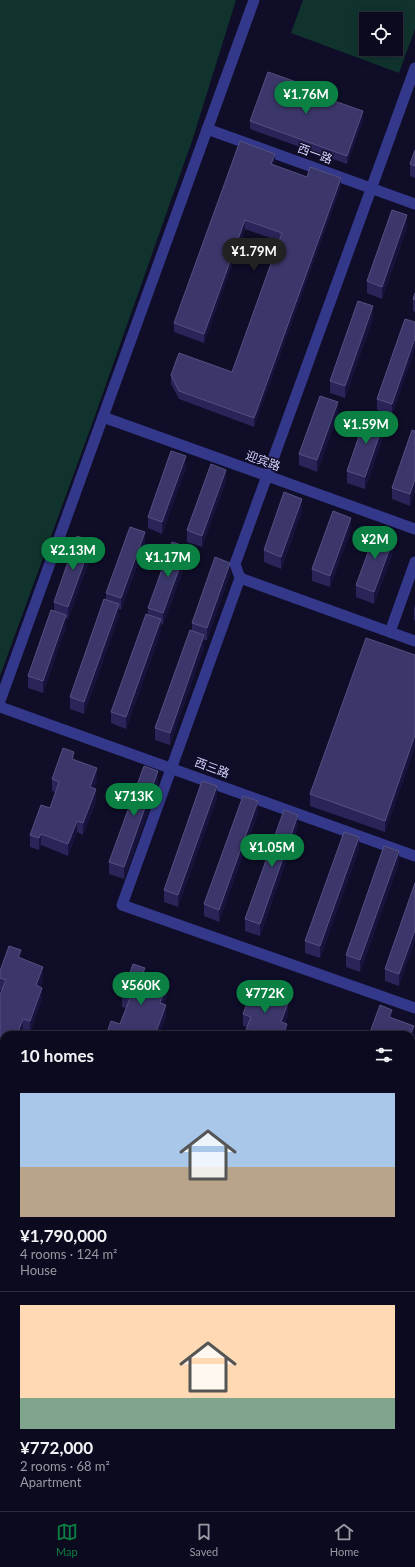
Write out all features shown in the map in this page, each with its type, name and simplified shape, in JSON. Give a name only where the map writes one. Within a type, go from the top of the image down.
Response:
[{"type":"street","points":[[0,701],[254,0]]},
{"type":"street","points":[[415,68],[236,564],[240,578],[122,905],[415,1008]]},
{"type":"street","name":"西一路","points":[[207,129],[415,204]]},
{"type":"street","name":"迎宾路","points":[[103,417],[415,529]]},
{"type":"street","points":[[390,632],[415,562]]},
{"type":"street","points":[[240,578],[415,641]]},
{"type":"street","name":"西三路","points":[[0,707],[415,856]]},
{"type":"green space","points":[[0,0],[236,0],[193,138],[92,424],[0,676]]},
{"type":"green space","points":[[303,0],[415,0],[415,29],[399,73],[291,33]]},
{"type":"building","points":[[268,72],[302,84],[297,98],[308,102],[311,93],[363,111],[347,156],[250,121]]},
{"type":"building","points":[[240,141],[275,154],[271,164],[307,177],[310,167],[341,178],[254,418],[179,391],[171,375],[179,353],[232,372],[282,233],[245,220],[204,334],[174,323]]},
{"type":"building","points":[[415,150],[415,166],[410,164]]},
{"type":"building","points":[[392,210],[407,215],[382,287],[367,281]]},
{"type":"building","points":[[358,301],[373,306],[345,386],[330,381]]},
{"type":"building","points":[[405,319],[415,322],[415,338],[392,404],[377,399]]},
{"type":"building","points":[[320,396],[338,402],[317,460],[299,454]]},
{"type":"building","points":[[367,413],[385,419],[365,477],[347,471]]},
{"type":"building","points":[[412,430],[415,431],[415,479],[410,494],[392,488]]},
{"type":"building","points":[[171,451],[186,456],[162,522],[148,517]]},
{"type":"building","points":[[211,464],[226,470],[202,536],[187,530]]},
{"type":"building","points":[[284,492],[302,499],[281,557],[264,550]]},
{"type":"building","points":[[333,511],[351,518],[330,576],[312,569]]},
{"type":"building","points":[[130,527],[145,532],[121,598],[106,593]]},
{"type":"building","points":[[377,528],[395,534],[374,592],[356,585]]},
{"type":"building","points":[[77,536],[92,541],[68,607],[54,602]]},
{"type":"building","points":[[172,542],[187,547],[163,613],[148,608]]},
{"type":"building","points":[[215,557],[230,563],[207,628],[192,623]]},
{"type":"building","points":[[104,599],[119,604],[84,702],[70,697]]},
{"type":"building","points":[[51,610],[66,615],[43,681],[28,676]]},
{"type":"building","points":[[146,614],[161,619],[126,717],[111,712]]},
{"type":"building","points":[[190,630],[204,635],[170,733],[155,728]]},
{"type":"building","points":[[366,638],[415,655],[415,735],[385,821],[310,794]]},
{"type":"building","points":[[63,748],[74,752],[72,759],[97,768],[90,787],[96,789],[83,823],[77,821],[68,844],[41,834],[39,838],[30,835],[41,805],[50,808],[59,782],[52,779]]},
{"type":"building","points":[[144,766],[158,771],[124,867],[109,862]]},
{"type":"building","points":[[202,781],[217,786],[178,895],[164,890]]},
{"type":"building","points":[[243,796],[258,801],[219,910],[204,904]]},
{"type":"building","points":[[284,810],[298,815],[260,924],[245,919]]},
{"type":"building","points":[[344,832],[359,837],[320,946],[305,941]]},
{"type":"building","points":[[384,846],[399,851],[360,960],[346,955]]},
{"type":"building","points":[[415,883],[415,930],[399,974],[385,969]]},
{"type":"building","points":[[9,946],[21,950],[18,957],[43,967],[36,985],[42,988],[30,1021],[23,1019],[18,1031],[0,1031],[0,995],[6,980],[0,978],[0,971]]},
{"type":"building","points":[[133,964],[145,968],[142,975],[167,985],[160,1003],[166,1005],[156,1031],[107,1031],[111,1021],[120,1024],[130,998],[122,995]]},
{"type":"building","points":[[255,983],[266,987],[263,994],[288,1003],[281,1022],[287,1024],[284,1031],[246,1031],[251,1017],[243,1014]]},
{"type":"building","points":[[380,1005],[392,1010],[389,1017],[414,1026],[412,1031],[370,1031]]}]
